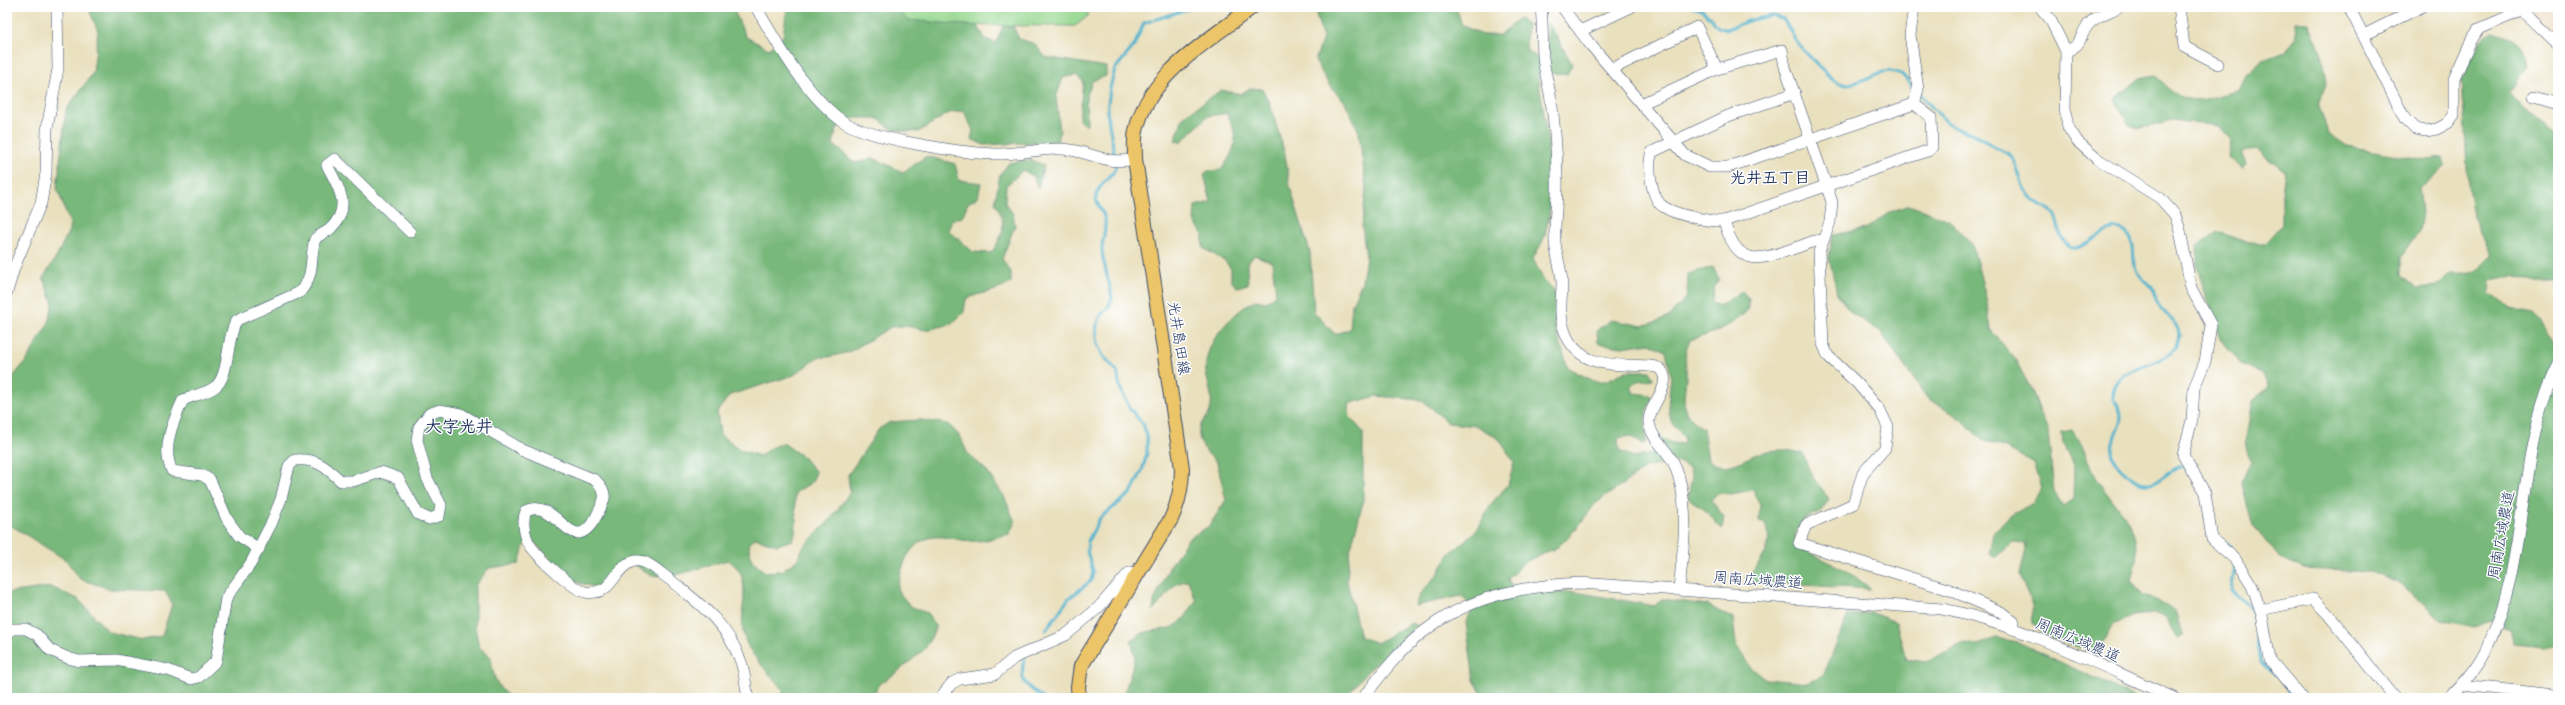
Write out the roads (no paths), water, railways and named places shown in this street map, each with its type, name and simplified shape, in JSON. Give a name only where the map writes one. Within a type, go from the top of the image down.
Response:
[{"type":"main road","name":"光井島田線","points":[[1079,698],[1078,686],[1081,666],[1138,572],[1158,543],[1179,501],[1182,468],[1135,159],[1136,132],[1142,113],[1158,85],[1173,70],[1252,7]]},
{"type":"street","points":[[7,292],[16,262],[41,203],[46,173],[47,128],[58,69],[58,7]]},
{"type":"street","points":[[756,7],[792,63],[825,107],[843,121],[863,130],[900,140],[966,152],[996,154],[1061,149],[1079,151],[1110,162],[1135,159]]},
{"type":"street","points":[[1541,7],[1543,58],[1550,94],[1557,178],[1555,243],[1561,272],[1562,320],[1565,333],[1572,343],[1584,355],[1600,363],[1616,366],[1654,366],[1662,371],[1664,378],[1663,389],[1649,418],[1653,435],[1676,468],[1684,510],[1679,590]]},
{"type":"street","points":[[1562,7],[1580,31],[1685,155],[1710,167],[1728,167],[1812,138],[1916,97]]},
{"type":"street","points":[[1580,31],[1632,7]]},
{"type":"street","points":[[1795,93],[1728,116],[1652,152],[1650,159],[1656,199],[1663,207],[1700,218],[1724,221],[1827,184],[1930,150],[1932,146],[1931,117],[1916,97],[1910,35],[1914,7]]},
{"type":"street","points":[[2040,7],[2050,20],[2066,51],[2065,109],[2068,127],[2077,141],[2096,158],[2160,198],[2175,215],[2180,230],[2191,288],[2211,325],[2205,362],[2194,388],[2192,420],[2184,456],[2205,493],[2212,539],[2242,568],[2252,586],[2260,610],[2270,660],[2302,698]]},
{"type":"street","points":[[2066,51],[2073,48],[2081,41],[2087,26],[2095,19],[2119,7]]},
{"type":"street","points":[[2179,7],[2184,46],[2218,64]]},
{"type":"street","points":[[2349,7],[2405,119],[2415,128],[2426,131],[2437,130],[2448,124],[2454,115],[2454,79],[2458,66],[2479,29],[2519,9],[2542,28],[2558,45]]},
{"type":"street","points":[[2364,36],[2421,7]]},
{"type":"street","points":[[1612,69],[1697,27],[1717,69]]},
{"type":"street","points":[[1641,104],[1717,69],[1782,50],[1832,202],[1830,222],[1822,240],[1818,264],[1822,290],[1823,344],[1828,356],[1857,383],[1880,410],[1886,420],[1887,441],[1885,448],[1863,473],[1853,504],[1806,525],[1799,544],[1950,590],[2001,612],[2014,622],[2013,629]]},
{"type":"street","points":[[2534,97],[2558,104]]},
{"type":"street","points":[[259,549],[239,536],[227,519],[210,480],[202,475],[180,474],[172,471],[167,452],[173,423],[183,400],[216,387],[222,374],[232,328],[237,320],[300,292],[308,283],[312,270],[311,253],[315,239],[332,228],[343,208],[344,198],[327,165],[335,159],[410,232]]},
{"type":"street","points":[[1724,221],[1734,245],[1743,255],[1756,260],[1822,240]]},
{"type":"street","name":"周南広域農道","points":[[2448,698],[2461,685],[2484,653],[2497,626],[2507,588],[2536,426],[2549,385],[2558,366]]},
{"type":"street","points":[[7,634],[13,629],[26,629],[36,635],[50,650],[79,661],[116,660],[168,670],[191,679],[199,678],[216,661],[226,598],[259,549],[281,498],[289,466],[295,460],[310,459],[324,466],[341,481],[353,481],[381,472],[398,478],[418,514],[429,520],[439,516],[441,505],[427,478],[417,440],[419,427],[429,414],[440,410],[461,414],[524,450],[595,480],[603,489],[604,500],[589,529],[580,533],[572,532],[545,508],[535,506],[526,510],[523,518],[530,545],[572,584],[584,592],[599,591],[611,585],[625,564],[637,560],[651,565],[702,603],[718,622],[739,656],[748,698]]},
{"type":"street","points":[[940,698],[952,683],[960,679],[994,674],[1014,658],[1066,635],[1098,608],[1129,573],[1138,572]]},
{"type":"street","name":"周南広域農道","points":[[1363,698],[1403,650],[1423,632],[1453,613],[1508,591],[1545,585],[1580,583],[1942,609],[1978,616],[2013,629],[2174,698]]},
{"type":"street","points":[[2260,610],[2313,599],[2328,614],[2395,698]]},
{"type":"street","points":[[2461,685],[2555,695],[2557,698]]},
{"type":"waterway","points":[[1115,158],[1107,112],[1110,88],[1115,69],[1134,46],[1144,23],[1194,7]]},
{"type":"waterway","points":[[1694,7],[1704,11],[1719,28],[1727,29],[1751,20],[1773,16],[1783,19],[1799,45],[1836,82],[1845,84],[1853,83],[1877,74],[1893,71],[1901,74],[1915,91]]},
{"type":"waterway","points":[[1919,94],[1943,119],[1954,128],[1977,135],[1997,149],[2010,155],[2016,165],[2028,195],[2054,214],[2062,238],[2066,245],[2075,248],[2114,229],[2127,233],[2132,243],[2137,273],[2152,288],[2159,306],[2177,326],[2179,336],[2175,348],[2167,356],[2132,371],[2122,377],[2115,386],[2113,399],[2121,414],[2121,420],[2114,438],[2112,451],[2113,457],[2126,473],[2145,483],[2155,482],[2178,467],[2183,466],[2187,470]]},
{"type":"waterway","points":[[1046,630],[1069,598],[1091,581],[1093,571],[1087,551],[1088,541],[1100,518],[1131,493],[1142,471],[1147,453],[1147,435],[1143,424],[1130,409],[1120,388],[1117,371],[1103,356],[1098,345],[1096,328],[1101,315],[1109,306],[1112,298],[1102,250],[1105,220],[1097,203],[1096,197],[1097,192],[1113,173],[1116,164]]},
{"type":"waterway","points":[[2220,540],[2232,546]]},
{"type":"waterway","points":[[2235,568],[2231,590],[2253,610],[2260,663],[2278,677]]},
{"type":"waterway","points":[[1025,656],[1022,671],[1024,681],[1031,689],[1043,698]]},
{"type":"waterway","points":[[2281,682],[2293,698]]},
{"type":"district","name":"光井五丁目","points":[[1770,177]]},
{"type":"district","name":"大字光井","points":[[459,426]]}]
